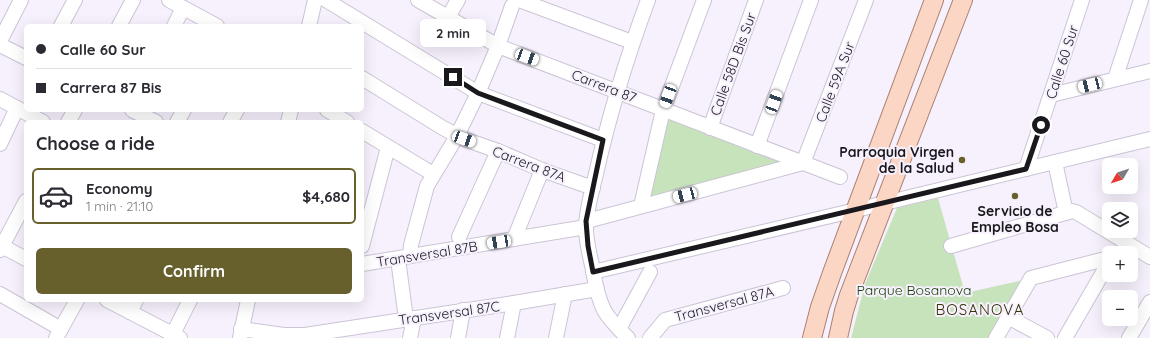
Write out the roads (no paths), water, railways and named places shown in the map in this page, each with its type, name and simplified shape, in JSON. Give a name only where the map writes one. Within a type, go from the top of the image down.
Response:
[{"type":"main road","points":[[812,338],[820,307],[934,0]]},
{"type":"main road","points":[[838,338],[844,311],[884,203],[963,0]]},
{"type":"street","points":[[0,41],[21,0]]},
{"type":"street","points":[[62,24],[75,0]]},
{"type":"street","points":[[120,24],[133,0]]},
{"type":"street","points":[[168,0],[212,24]]},
{"type":"street","points":[[309,24],[315,0]]},
{"type":"street","points":[[326,0],[478,93],[603,140]]},
{"type":"street","name":"Carrera 87","points":[[418,0],[498,46],[840,177]]},
{"type":"street","points":[[448,17],[458,0]]},
{"type":"street","points":[[648,0],[632,42],[603,140],[586,224],[593,272],[604,310],[623,334],[650,272]]},
{"type":"street","points":[[641,206],[663,110],[704,0]]},
{"type":"street","name":"Calle 58D Bis Sur","points":[[710,128],[756,0]]},
{"type":"street","points":[[758,146],[811,0]]},
{"type":"street","name":"Calle 59A Sur","points":[[803,163],[866,0]]},
{"type":"street","name":"Calle 60 Sur","points":[[1026,169],[1082,0]]},
{"type":"street","points":[[1115,79],[1141,0]]},
{"type":"street","points":[[410,338],[410,318],[404,257],[412,245],[427,186],[457,136],[478,93],[515,3],[632,42]]},
{"type":"street","points":[[175,24],[183,8]]},
{"type":"street","points":[[0,45],[24,57]]},
{"type":"street","points":[[1051,95],[1150,72]]},
{"type":"street","name":"Carrera 87A","points":[[364,79],[457,136],[498,151],[542,170],[593,188]]},
{"type":"street","points":[[0,99],[24,111]]},
{"type":"street","points":[[0,144],[18,108]]},
{"type":"street","points":[[25,112],[39,120]]},
{"type":"street","points":[[136,112],[152,120]]},
{"type":"street","points":[[330,112],[343,120]]},
{"type":"street","points":[[364,132],[433,174]]},
{"type":"street","points":[[593,272],[1150,139]]},
{"type":"street","points":[[364,238],[388,147]]},
{"type":"street","points":[[459,237],[498,151]]},
{"type":"street","points":[[1055,162],[1066,213]]},
{"type":"street","name":"Transversal 87B","points":[[364,264],[514,239],[586,224],[641,206],[803,163]]},
{"type":"street","points":[[514,239],[542,170]]},
{"type":"street","points":[[24,206],[1,247],[24,257]]},
{"type":"street","points":[[952,246],[1072,211],[1150,256]]},
{"type":"street","points":[[1118,246],[1122,240]]},
{"type":"street","points":[[996,338],[1031,278],[1102,260]]},
{"type":"street","points":[[1065,338],[1102,274]]},
{"type":"street","name":"Transversal 87C","points":[[240,334],[296,335],[359,332],[410,318],[514,303],[597,288]]},
{"type":"street","name":"Transversal 87A","points":[[650,338],[665,320],[783,288]]},
{"type":"street","points":[[0,294],[59,333],[76,302]]},
{"type":"street","points":[[556,338],[565,294]]},
{"type":"street","points":[[116,302],[133,306],[177,336],[189,302]]},
{"type":"street","points":[[240,334],[248,302]]},
{"type":"street","points":[[1129,338],[1150,302]]},
{"type":"street","points":[[507,338],[514,303]]},
{"type":"street","points":[[458,338],[463,310]]},
{"type":"street","points":[[1008,316],[1047,338]]},
{"type":"place","name":"Parroquia Virgen de la Salud","points":[[962,160]]},
{"type":"place","name":"Servicio de Empleo Bosa","points":[[1015,196]]},
{"type":"district","name":"BOSANOVA","points":[[980,310]]},
{"type":"park label","name":"Parque Bosanova","points":[[914,290]]}]
